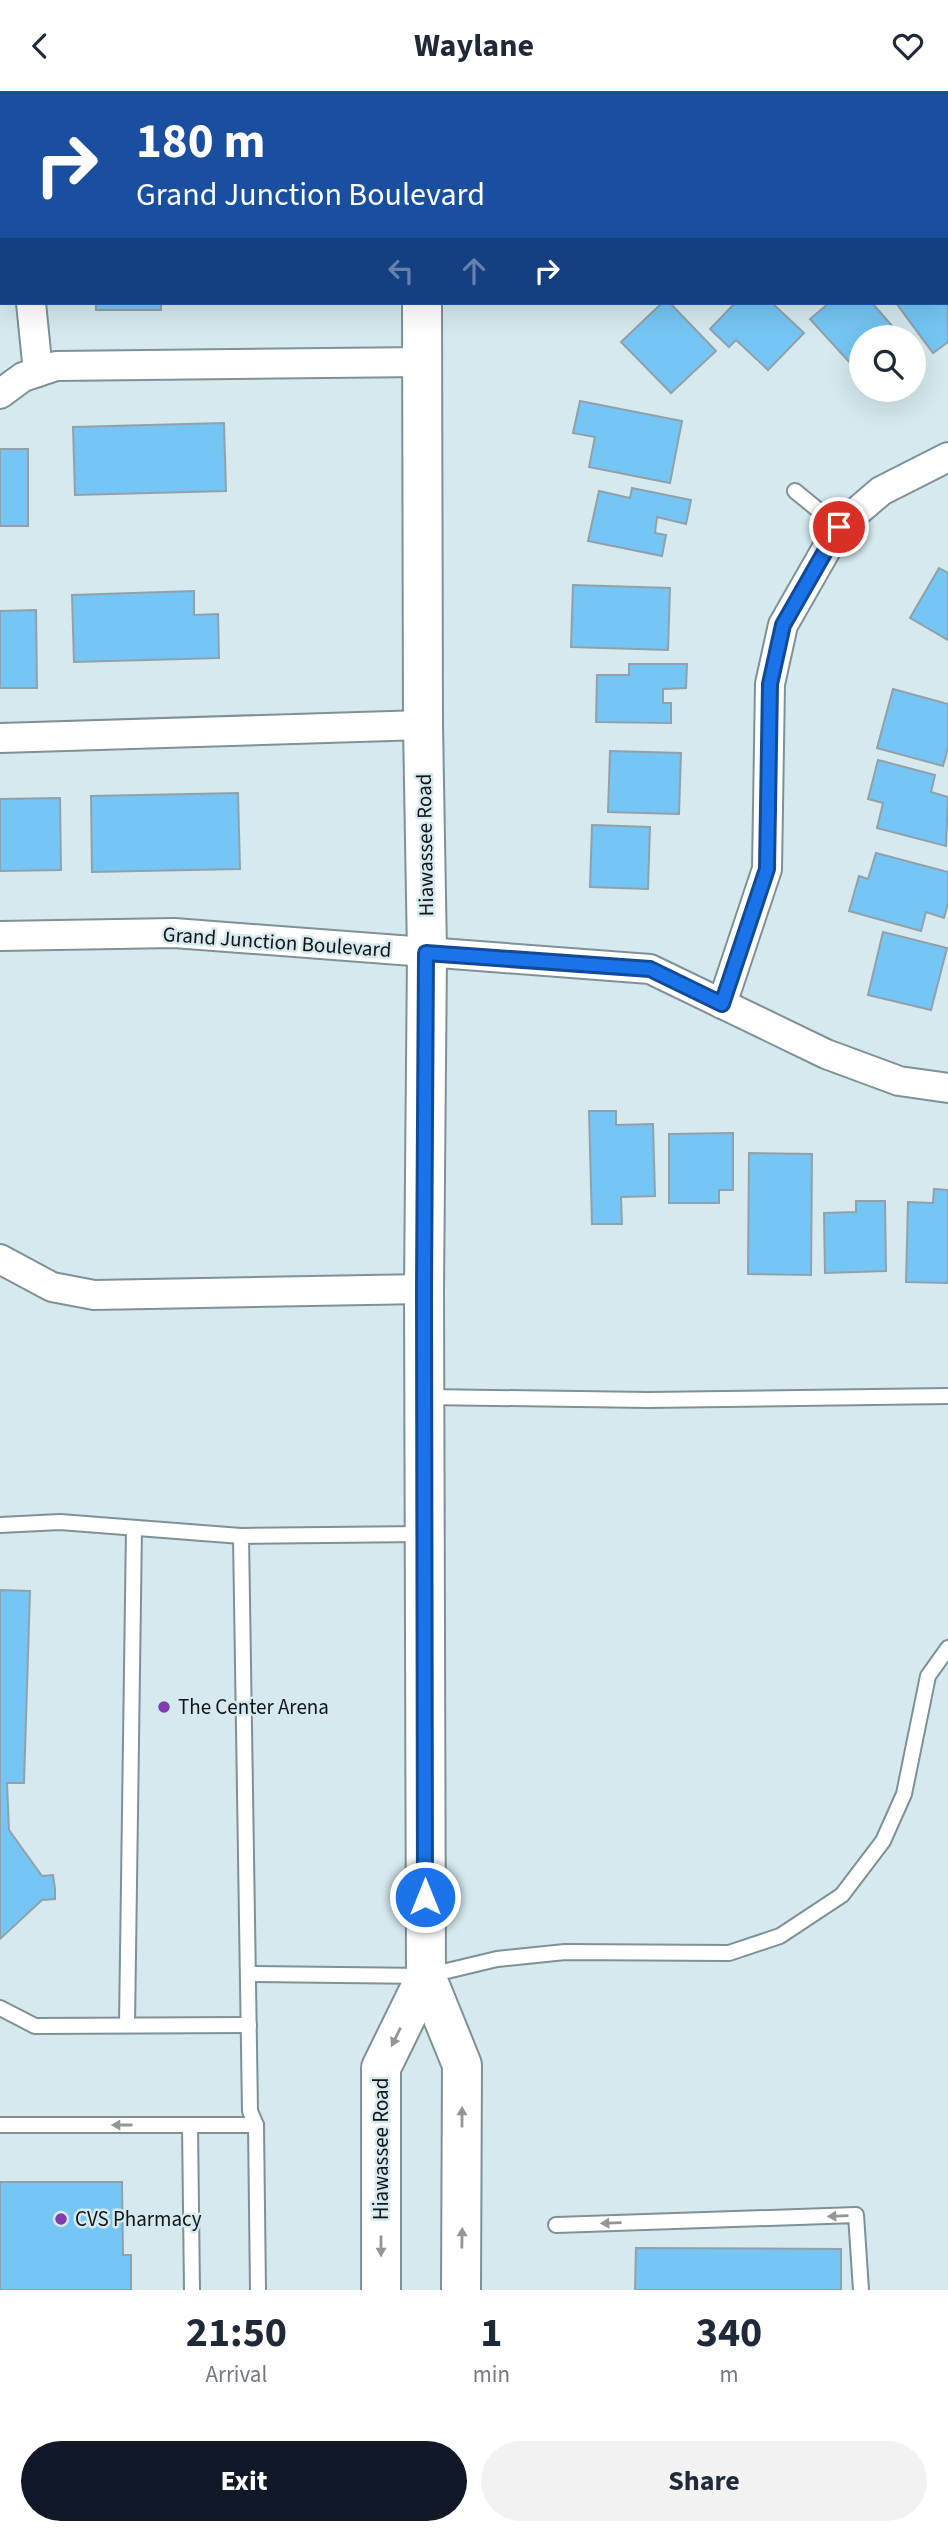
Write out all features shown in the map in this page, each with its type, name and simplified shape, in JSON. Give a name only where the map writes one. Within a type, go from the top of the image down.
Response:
[{"type":"main road","name":"Hiawassee Road","points":[[422,305],[426,953],[426,1976],[462,2065],[461,2290]]},
{"type":"main road","name":"Hiawassee Road","points":[[381,2290],[381,2068],[426,1976]]},
{"type":"street","points":[[31,305],[38,372]]},
{"type":"street","points":[[0,394],[23,377],[56,366],[423,362]]},
{"type":"street","points":[[722,1004],[767,869],[770,684],[783,625],[839,527],[881,491],[948,457]]},
{"type":"street","points":[[0,739],[423,725]]},
{"type":"street","name":"Grand Junction Boulevard","points":[[0,936],[174,933],[650,969],[826,1054],[899,1081],[948,1087]]},
{"type":"street","points":[[0,1259],[52,1287],[94,1295],[424,1290]]},
{"type":"lane","points":[[795,491],[839,527]]},
{"type":"lane","points":[[425,1397],[648,1400],[948,1395]]},
{"type":"lane","points":[[0,1525],[60,1522],[241,1536],[425,1534]]},
{"type":"lane","points":[[127,2025],[134,1528]]},
{"type":"lane","points":[[241,1536],[250,2111],[256,2125],[258,2290]]},
{"type":"lane","points":[[248,1974],[426,1976],[496,1959],[565,1952],[729,1953],[780,1936],[842,1895],[883,1841],[904,1794],[929,1676],[948,1648]]},
{"type":"lane","points":[[0,2008],[35,2026],[249,2025]]},
{"type":"lane","points":[[0,2125],[256,2125]]},
{"type":"lane","points":[[190,2125],[192,2290]]},
{"type":"lane","points":[[555,2225],[856,2215],[861,2290]]},
{"type":"building","points":[[96,305],[161,305],[161,310],[96,310]]},
{"type":"building","points":[[660,305],[672,305],[716,351],[671,393],[621,342]]},
{"type":"building","points":[[733,305],[774,305],[804,333],[768,370],[736,340],[729,347],[710,329]]},
{"type":"building","points":[[827,305],[874,305],[891,325],[849,325],[849,362],[810,319]]},
{"type":"building","points":[[897,305],[948,305],[948,342],[933,353],[926,344],[926,325],[912,325]]},
{"type":"building","points":[[580,401],[682,421],[670,483],[589,467],[595,437],[573,433]]},
{"type":"building","points":[[224,423],[226,491],[75,495],[73,427]]},
{"type":"building","points":[[0,449],[28,449],[28,526],[0,526]]},
{"type":"building","points":[[632,488],[691,500],[686,524],[657,517],[655,533],[666,535],[662,556],[588,541],[599,491],[630,498]]},
{"type":"building","points":[[939,568],[948,573],[948,640],[910,618]]},
{"type":"building","points":[[573,585],[670,588],[668,650],[571,647]]},
{"type":"building","points":[[194,591],[194,615],[218,614],[219,658],[74,662],[72,595]]},
{"type":"building","points":[[36,610],[37,688],[0,688],[0,611]]},
{"type":"building","points":[[629,664],[687,664],[686,688],[663,689],[663,703],[671,703],[671,723],[596,722],[597,675],[629,675]]},
{"type":"building","points":[[893,689],[948,704],[948,748],[943,766],[877,748]]},
{"type":"building","points":[[610,751],[681,753],[679,814],[608,812]]},
{"type":"building","points":[[878,760],[935,775],[931,792],[948,797],[946,846],[877,828],[883,803],[868,799]]},
{"type":"building","points":[[238,793],[240,869],[92,872],[91,796]]},
{"type":"building","points":[[60,798],[61,870],[0,871],[0,799]]},
{"type":"building","points":[[592,825],[650,827],[648,889],[590,887]]},
{"type":"building","points":[[876,853],[948,872],[948,903],[944,918],[926,912],[921,931],[849,911],[859,876],[868,879]]},
{"type":"building","points":[[883,932],[947,948],[931,1010],[868,995]]},
{"type":"building","points":[[589,1111],[616,1111],[616,1125],[653,1124],[655,1196],[621,1197],[622,1224],[592,1224]]},
{"type":"building","points":[[733,1133],[733,1190],[719,1190],[719,1203],[669,1203],[669,1134]]},
{"type":"building","points":[[749,1153],[812,1154],[811,1275],[748,1274]]},
{"type":"building","points":[[934,1189],[948,1190],[948,1283],[906,1282],[908,1202],[933,1203]]},
{"type":"building","points":[[856,1201],[885,1201],[886,1271],[825,1273],[824,1213],[856,1212]]},
{"type":"building","points":[[0,1590],[30,1591],[24,1783],[7,1783],[9,1830],[42,1876],[53,1875],[55,1899],[42,1900],[0,1939]]},
{"type":"building","name":"CVS Pharmacy","points":[[0,2182],[122,2182],[123,2255],[131,2255],[131,2290],[0,2290]]},
{"type":"building","points":[[636,2248],[841,2249],[841,2290],[635,2290]]},
{"type":"place","name":"The Center Arena","points":[[164,1707]]},
{"type":"place","name":"CVS Pharmacy","points":[[61,2219]]},
{"type":"route","points":[[425,1897],[426,953],[650,969],[722,1004],[767,869],[770,684],[783,625],[839,527]]}]
